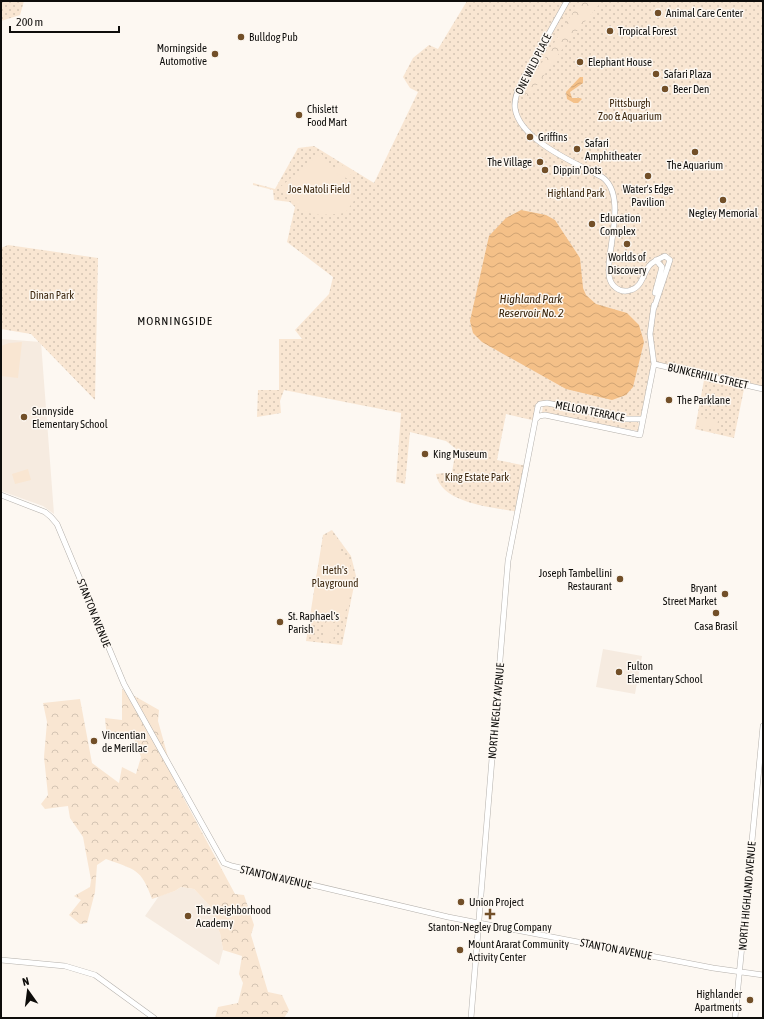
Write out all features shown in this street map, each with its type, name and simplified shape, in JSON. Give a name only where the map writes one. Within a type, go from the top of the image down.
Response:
[{"type":"main road","name":"ONE WILD PLACE","points":[[567,1],[521,84],[516,96],[515,107],[521,122],[540,142],[557,155],[602,177],[609,183],[614,211],[614,229],[609,270],[612,284],[623,291],[634,289],[641,281],[650,265],[656,260],[665,256],[670,260],[661,283],[654,308]]},
{"type":"main road","name":"ONE WILD PLACE","points":[[640,435],[654,364],[650,334],[656,285],[662,267],[656,260]]},
{"type":"main road","name":"BUNKERHILL STREET","points":[[654,364],[763,389]]},
{"type":"main road","name":"MELLON TERRACE","points":[[538,406],[540,404],[547,403],[627,419],[643,419]]},
{"type":"main road","name":"NORTH NEGLEY AVENUE","points":[[471,1018],[508,561],[538,406]]},
{"type":"main road","name":"MELLON TERRACE","points":[[536,419],[538,416],[545,415],[640,435]]},
{"type":"main road","name":"STANTON AVENUE","points":[[1,495],[45,512],[57,524],[124,684],[224,863],[479,923],[740,973],[763,975]]},
{"type":"main road","name":"NORTH HIGHLAND AVENUE","points":[[736,1018],[763,726]]},
{"type":"main road","points":[[1,960],[65,966],[95,975],[154,1018]]},
{"type":"shaded area","name":"Sunnyside Elementary School","points":[[1,339],[41,342],[54,514],[43,506],[1,491]]},
{"type":"shaded area","name":"Fulton Elementary School","points":[[603,649],[642,656],[635,694],[596,687]]},
{"type":"shaded area","points":[[181,887],[194,889],[211,907],[214,921],[220,933],[223,950],[219,965],[145,916],[159,896],[175,891]]},
{"type":"green space","points":[[1,1],[24,1],[20,15],[1,21]]},
{"type":"green space","name":"Highland Park","points":[[467,1],[763,1],[763,389],[654,364],[643,419],[540,404],[536,421],[506,414],[497,460],[527,466],[518,512],[482,506],[458,498],[447,492],[440,484],[436,474],[452,472],[456,449],[446,441],[410,432],[405,484],[396,482],[401,413],[284,390],[280,401],[281,413],[257,417],[258,390],[279,390],[279,339],[302,339],[295,330],[329,294],[333,277],[287,242],[295,207],[290,202],[274,200],[273,190],[253,185],[253,183],[275,189],[298,148],[314,146],[374,183],[418,92],[410,88],[403,77],[413,58],[429,45],[438,49]]},
{"type":"green space","points":[[580,1],[602,1],[560,52],[527,100],[525,90]]},
{"type":"green space","name":"Joe Natoli Field","points":[[321,153],[333,170],[338,163],[353,171],[348,179],[335,172],[356,198],[345,213],[323,215],[308,212],[294,204],[279,188]]},
{"type":"green space","name":"Dinan Park","points":[[8,245],[98,258],[95,400],[31,334],[1,329],[1,248]]},
{"type":"green space","points":[[22,342],[18,378],[1,376],[1,346],[9,343]]},
{"type":"green space","points":[[704,380],[744,389],[734,438],[695,429]]},
{"type":"green space","points":[[543,405],[638,422],[638,431],[542,413]]},
{"type":"green space","points":[[699,417],[718,421],[716,430],[697,426]]},
{"type":"green space","points":[[28,469],[31,480],[15,484],[12,474]]},
{"type":"green space","name":"Heth's Playground","points":[[332,530],[351,556],[356,576],[342,645],[306,641],[323,535]]},
{"type":"green space","name":"Heth's Playground","points":[[324,536],[331,536],[337,542],[340,549],[340,555],[349,559],[351,567],[351,592],[347,607],[340,623],[311,619],[315,584]]},
{"type":"green space","points":[[326,622],[335,624],[333,642],[322,641]]},
{"type":"green space","points":[[122,689],[159,710],[158,721],[175,782],[235,894],[244,895],[254,925],[251,935],[268,992],[282,995],[289,1010],[284,1018],[215,1018],[218,1007],[238,1003],[243,983],[239,974],[242,956],[223,950],[220,933],[214,921],[211,907],[194,889],[181,887],[175,891],[152,899],[144,881],[136,872],[130,868],[106,859],[97,865],[95,892],[87,923],[80,924],[69,915],[81,900],[74,896],[90,887],[91,880],[83,837],[70,818],[68,806],[45,809],[41,804],[48,795],[44,757],[47,722],[43,703],[80,699],[92,763],[119,783],[122,767],[136,774],[141,757],[133,736],[107,739],[105,718],[122,720]]},
{"type":"water","points":[[580,77],[583,77],[583,83],[570,92],[572,98],[582,99],[578,103],[574,103],[567,99],[566,92]]},
{"type":"water","name":"Highland Park Reservoir No. 2","points":[[521,210],[546,215],[555,220],[580,258],[583,288],[586,295],[596,304],[627,313],[639,325],[644,342],[633,387],[626,395],[612,400],[566,389],[482,342],[473,333],[470,321],[489,236],[506,218]]},
{"type":"place","name":"Animal Care Center","points":[[658,13]]},
{"type":"place","name":"Tropical Forest","points":[[610,31]]},
{"type":"place","name":"Bulldog Pub","points":[[241,37]]},
{"type":"place","name":"Morningside Automotive","points":[[215,54]]},
{"type":"place","name":"Elephant House","points":[[580,62]]},
{"type":"place","name":"Safari Plaza","points":[[656,74]]},
{"type":"place","name":"Beer Den","points":[[665,89]]},
{"type":"place","name":"Chislett Food Mart","points":[[299,115]]},
{"type":"place","name":"Griffins","points":[[530,137]]},
{"type":"place","name":"Safari Amphitheater","points":[[577,149]]},
{"type":"place","name":"The Aquarium","points":[[695,152]]},
{"type":"place","name":"The Village","points":[[540,162]]},
{"type":"place","name":"Dippin' Dots","points":[[545,170]]},
{"type":"place","name":"Water's Edge Pavilion","points":[[648,176]]},
{"type":"place","name":"Negley Memorial","points":[[723,200]]},
{"type":"place","name":"Education Complex","points":[[592,224]]},
{"type":"place","name":"Worlds of Discovery","points":[[627,244]]},
{"type":"place","name":"The Parklane","points":[[669,400]]},
{"type":"place","name":"Sunnyside Elementary School","points":[[24,417]]},
{"type":"place","name":"King Museum","points":[[425,454]]},
{"type":"place","name":"Joseph Tambellini Restaurant","points":[[620,579]]},
{"type":"place","name":"Bryant Street Market","points":[[725,594]]},
{"type":"place","name":"Casa Brasil","points":[[716,613]]},
{"type":"place","name":"St. Raphael's Parish","points":[[280,622]]},
{"type":"place","name":"Fulton Elementary School","points":[[619,672]]},
{"type":"place","name":"Vincentian de Merillac","points":[[94,741]]},
{"type":"place","name":"Union Project","points":[[461,902]]},
{"type":"place","name":"Stanton-Negley Drug Company","points":[[490,914]]},
{"type":"place","name":"The Neighborhood Academy","points":[[188,916]]},
{"type":"place","name":"Mount Ararat Community Activity Center","points":[[460,950]]},
{"type":"place","name":"Highlander Apartments","points":[[750,1000]]},
{"type":"district","name":"MORNINGSIDE","points":[[175,321]]},
{"type":"park label","name":"Pittsburgh Zoo & Aquarium","points":[[630,109]]},
{"type":"park label","name":"King Estate Park","points":[[477,477]]}]
